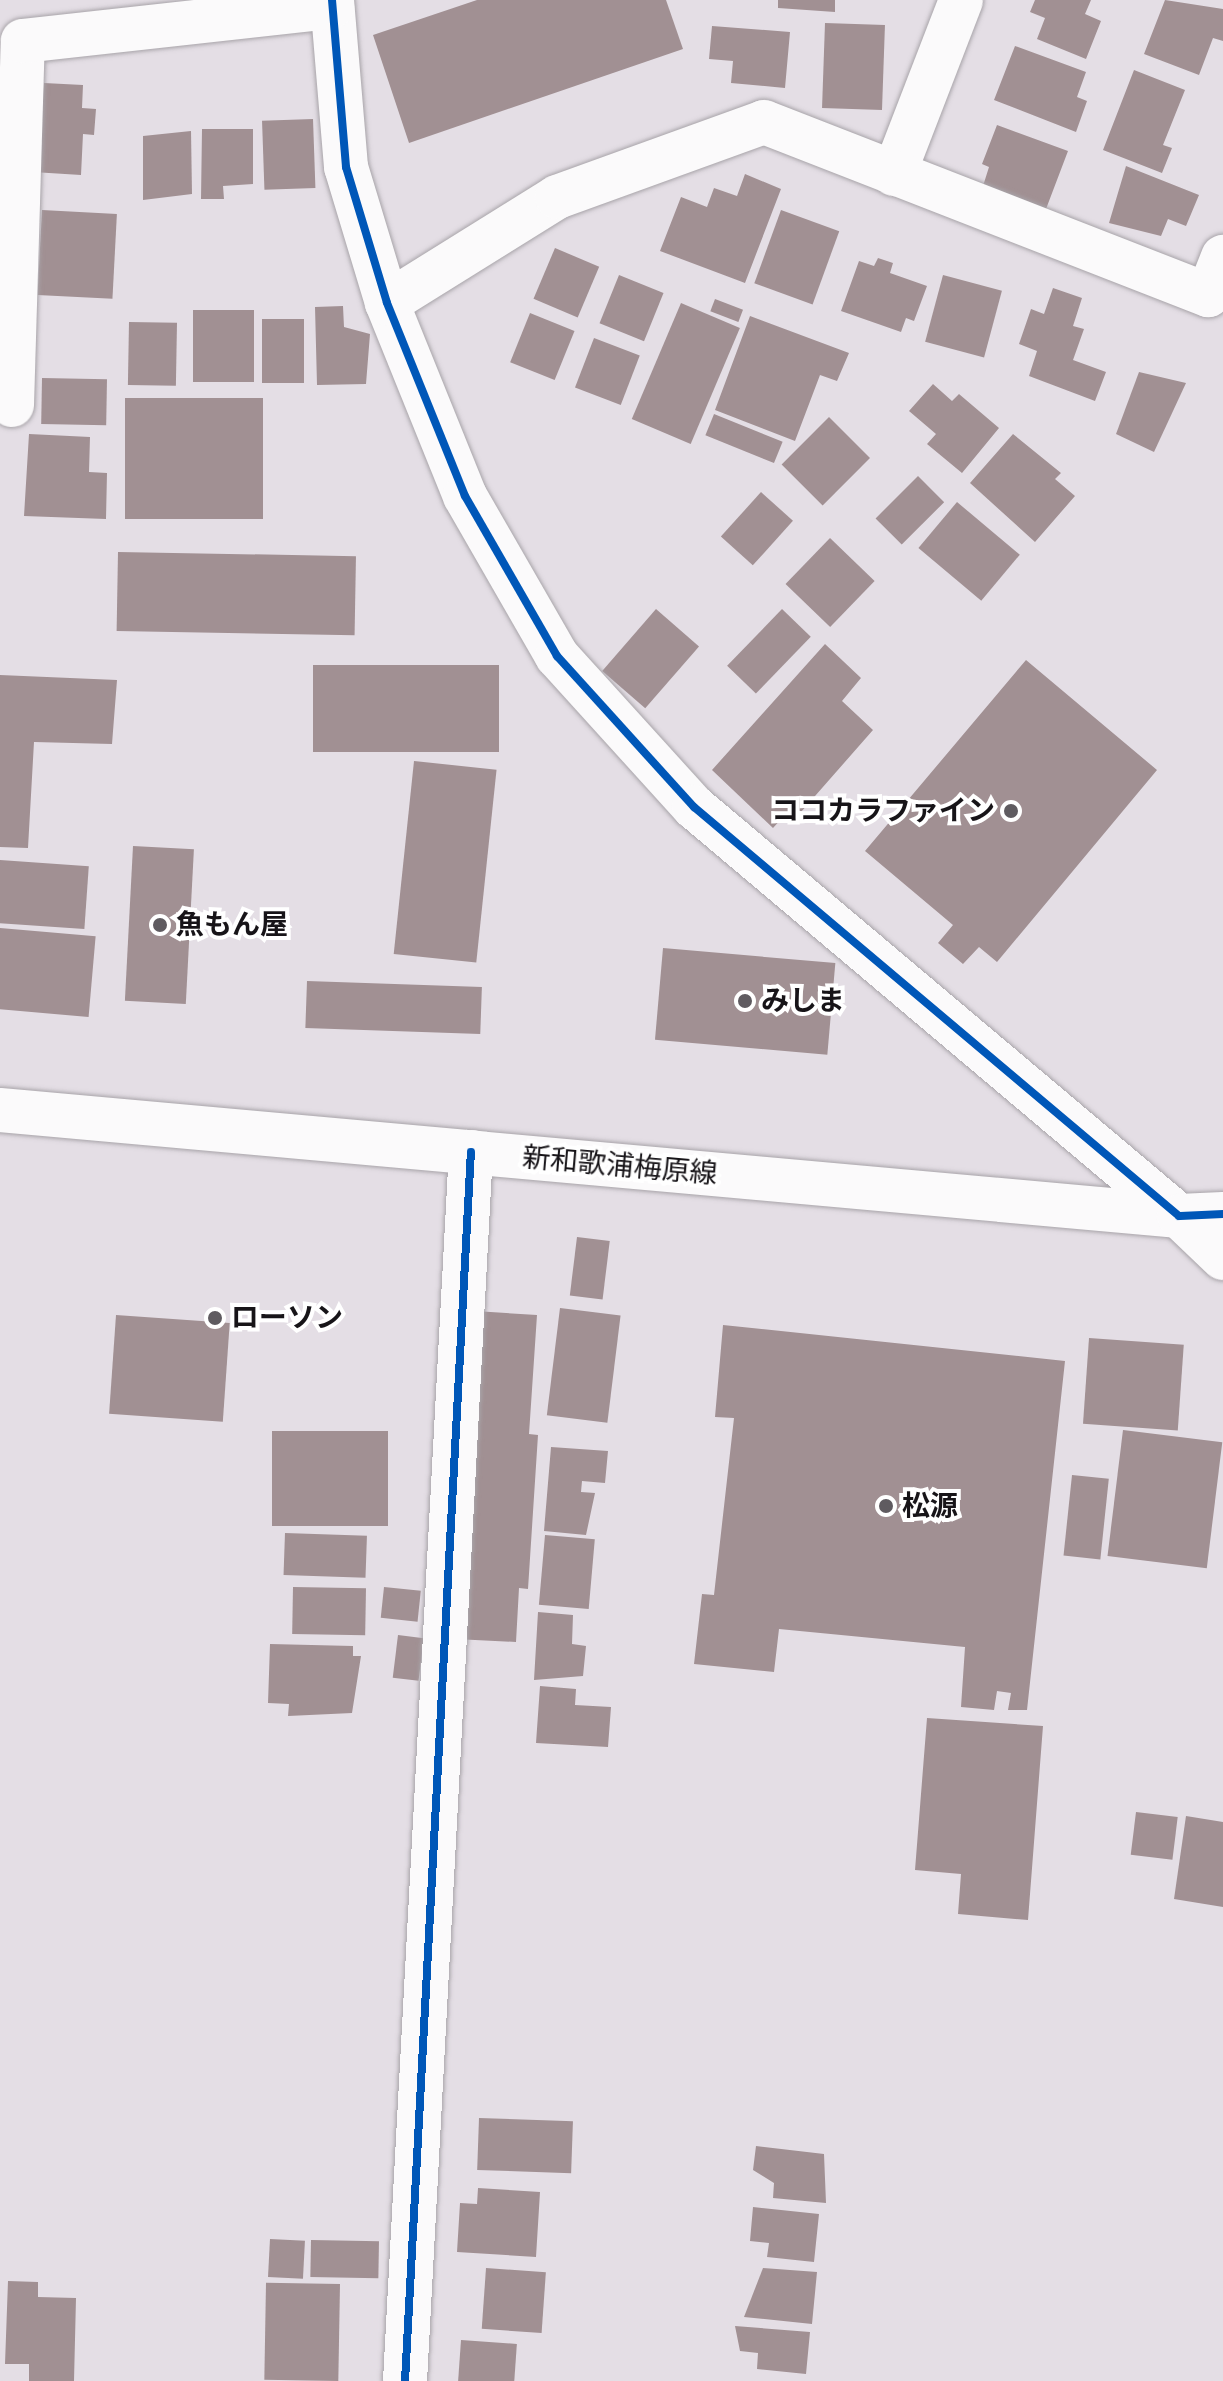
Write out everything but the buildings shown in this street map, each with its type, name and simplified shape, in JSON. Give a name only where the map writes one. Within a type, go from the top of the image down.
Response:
[{"type":"street","points":[[894,174],[961,0]]},
{"type":"street","points":[[12,405],[11,42],[332,4],[346,167],[387,303],[465,496],[557,656],[694,807],[1179,1216],[1223,1258]]},
{"type":"street","points":[[387,303],[557,197],[764,122],[1208,295],[1223,257]]},
{"type":"street","name":"新和歌浦梅原線","points":[[0,1110],[1179,1216],[1223,1214]]},
{"type":"street","points":[[405,2381],[471,1152]]},
{"type":"cycle path","points":[[332,0],[346,167],[387,303],[465,496],[557,656],[694,807],[1179,1216],[1223,1214]]},
{"type":"cycle path","points":[[405,2381],[471,1152]]},
{"type":"place","name":"ココカラファイン","points":[[1011,811]]},
{"type":"place","name":"魚もん屋","points":[[160,925]]},
{"type":"place","name":"みしま","points":[[745,1001]]},
{"type":"place","name":"ローソン","points":[[215,1318]]},
{"type":"place","name":"松源","points":[[886,1506]]}]
